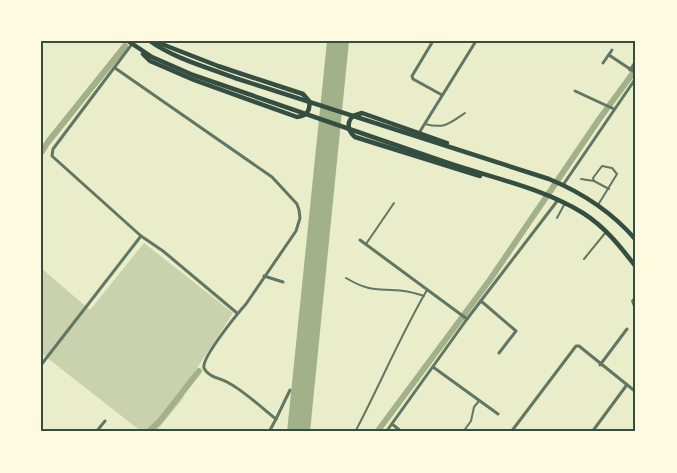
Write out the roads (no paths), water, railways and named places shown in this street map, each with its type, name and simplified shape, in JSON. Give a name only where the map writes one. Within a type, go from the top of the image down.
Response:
[{"type":"main road","points":[[150,41],[197,64],[235,78],[549,179]]},
{"type":"main road","points":[[130,43],[150,61],[227,92],[297,117],[305,115],[309,110],[310,101],[304,94],[218,66],[154,41]]},
{"type":"main road","points":[[130,43],[152,57],[193,75],[566,203],[585,214],[606,231],[618,243],[636,267]]},
{"type":"main road","points":[[544,194],[454,169],[355,137],[348,126],[353,116],[362,113],[549,179],[598,205],[614,217],[636,240]]},
{"type":"street","points":[[433,41],[412,76],[413,79],[442,95]]},
{"type":"street","points":[[419,133],[476,41]]},
{"type":"street","points":[[130,43],[115,68],[53,149],[52,156],[141,236],[163,251],[237,313]]},
{"type":"street","points":[[603,63],[612,50]]},
{"type":"street","points":[[609,55],[636,73]]},
{"type":"street","points":[[630,70],[636,61]]},
{"type":"street","points":[[115,68],[272,177],[299,210],[300,218],[296,231],[207,357],[204,366],[205,370],[212,376],[227,382],[276,419]]},
{"type":"street","points":[[563,185],[636,78]]},
{"type":"street","points":[[575,91],[614,109]]},
{"type":"street","points":[[386,432],[467,319],[558,200]]},
{"type":"street","points":[[41,364],[141,236]]},
{"type":"street","points":[[360,240],[467,319]]},
{"type":"street","points":[[264,276],[283,282]]},
{"type":"street","points":[[481,301],[516,331],[499,353]]},
{"type":"street","points":[[600,365],[627,329]]},
{"type":"street","points":[[511,432],[576,346],[579,346],[626,386],[636,392]]},
{"type":"street","points":[[434,366],[498,414]]},
{"type":"street","points":[[592,432],[626,386]]},
{"type":"street","points":[[269,432],[290,390]]},
{"type":"street","points":[[96,432],[105,421]]},
{"type":"street","points":[[392,424],[402,432]]},
{"type":"lane","points":[[425,124],[443,127],[465,113]]},
{"type":"lane","points":[[594,181],[593,178],[602,166],[612,168],[617,174],[598,205]]},
{"type":"lane","points":[[581,179],[594,181],[609,189]]},
{"type":"lane","points":[[366,244],[394,203]]},
{"type":"lane","points":[[557,218],[566,203]]},
{"type":"lane","points":[[584,259],[606,231]]},
{"type":"lane","points":[[346,278],[359,286],[375,290],[405,291],[424,296]]},
{"type":"lane","points":[[355,432],[413,314],[427,290]]},
{"type":"lane","points":[[635,309],[632,301],[636,296]]},
{"type":"lane","points":[[464,432],[471,421],[474,407],[480,400]]},
{"type":"waterway","points":[[41,153],[125,46]]},
{"type":"waterway","points":[[377,432],[489,281],[600,118],[636,69]]},
{"type":"waterway","points":[[148,432],[159,422],[199,371]]}]
